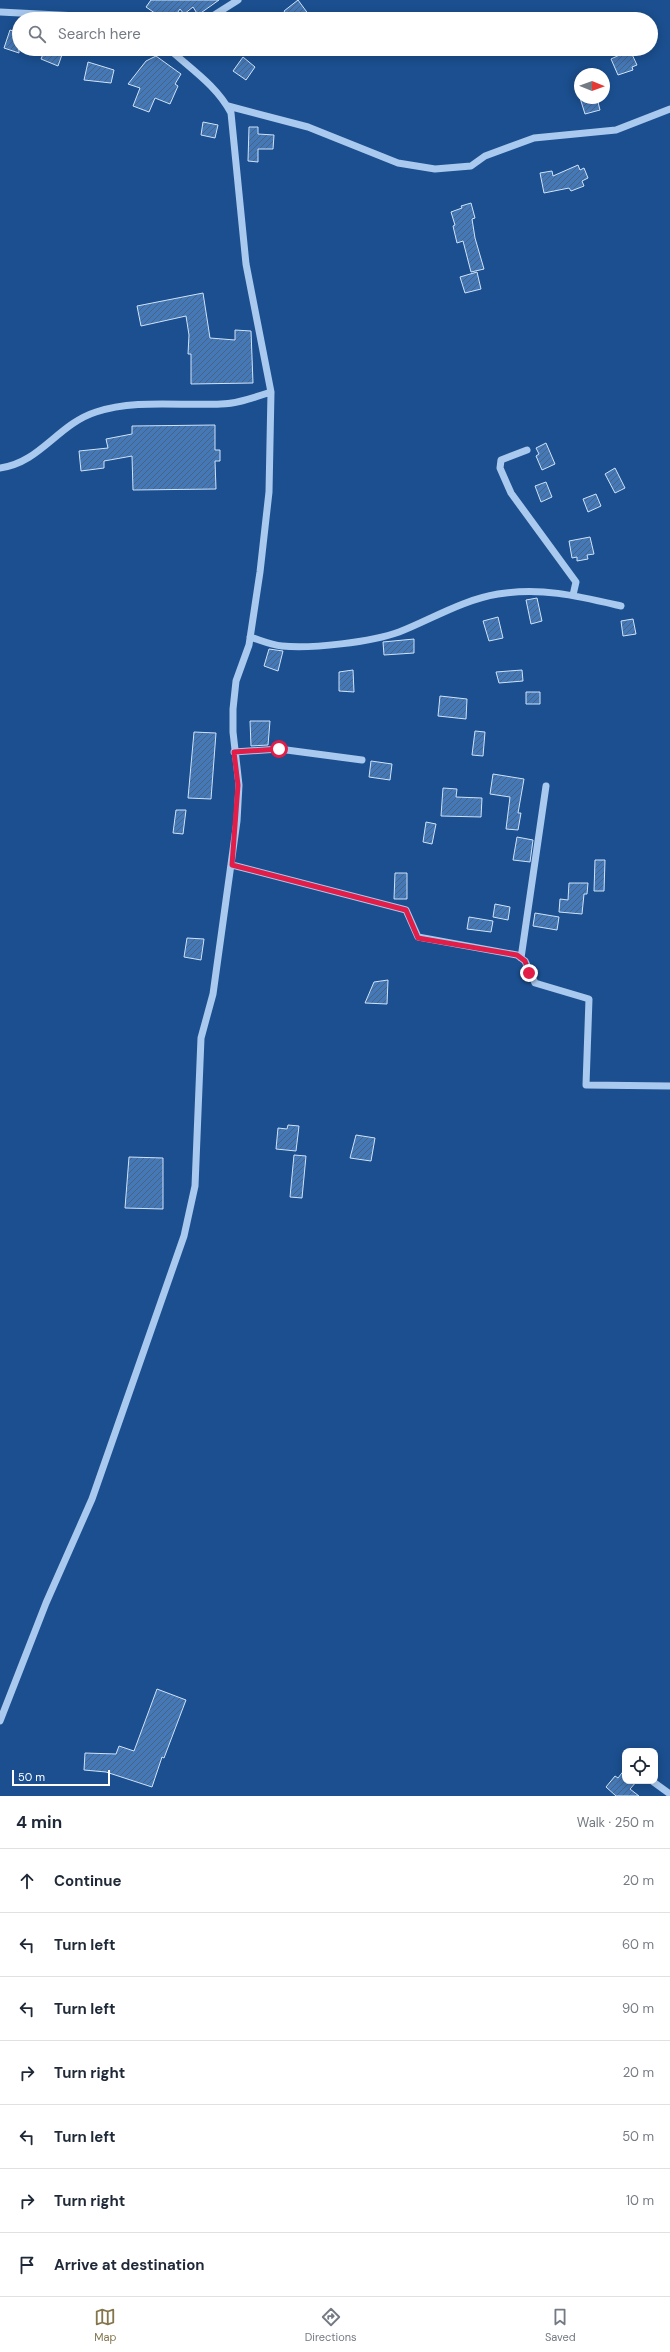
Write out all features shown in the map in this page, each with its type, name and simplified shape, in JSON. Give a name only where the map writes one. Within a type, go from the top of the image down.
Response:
[{"type":"street","points":[[219,12],[238,0]]},
{"type":"street","points":[[0,12],[12,13]]},
{"type":"street","points":[[0,1721],[46,1603],[92,1499],[184,1236],[195,1186],[202,1038],[214,994],[232,865],[238,785],[234,752],[233,717],[236,682],[250,637],[260,572],[269,492],[271,392],[246,264],[232,118],[228,106],[212,86],[177,56]]},
{"type":"street","points":[[228,106],[308,126],[398,163],[435,169],[471,166],[485,156],[534,138],[616,130],[670,109]]},
{"type":"street","points":[[0,468],[12,466],[29,458],[62,430],[95,412],[132,406],[222,404],[243,401],[271,392]]},
{"type":"street","points":[[527,450],[501,460],[500,468],[511,493],[576,582],[573,595]]},
{"type":"street","points":[[250,637],[280,646],[299,647],[365,641],[398,632],[442,611],[473,600],[498,594],[534,591],[573,595],[621,606]]},
{"type":"street","points":[[234,752],[279,749],[362,760]]},
{"type":"street","points":[[521,958],[546,786]]},
{"type":"street","points":[[232,865],[406,910],[418,938],[517,955],[525,961],[535,983],[589,1000],[586,1085],[670,1086]]},
{"type":"street","points":[[656,1784],[670,1794]]},
{"type":"building","points":[[151,0],[219,0],[202,12],[196,12],[193,7],[187,12],[182,12],[180,9],[178,12],[153,12],[146,7]]},
{"type":"building","points":[[298,0],[307,12],[285,12]]},
{"type":"building","points":[[10,30],[12,31],[12,51],[4,48]]},
{"type":"building","points":[[42,56],[62,56],[58,66],[41,59]]},
{"type":"building","points":[[156,56],[181,74],[175,84],[178,86],[170,104],[155,98],[149,112],[133,106],[140,88],[128,84],[146,61]]},
{"type":"building","points":[[617,56],[633,56],[637,65],[632,67],[633,70],[618,75],[611,59]]},
{"type":"building","points":[[243,57],[255,67],[246,80],[233,71]]},
{"type":"building","points":[[88,62],[114,70],[111,83],[84,80]]},
{"type":"building","points":[[582,104],[598,104],[600,110],[585,114]]},
{"type":"building","points":[[203,122],[218,125],[215,138],[201,135]]},
{"type":"building","points":[[249,127],[258,127],[258,134],[274,135],[273,149],[258,149],[258,162],[248,161]]},
{"type":"building","points":[[578,165],[580,170],[584,168],[588,178],[582,181],[584,186],[571,191],[569,188],[544,193],[540,173],[552,171],[553,176]]},
{"type":"building","points":[[471,203],[475,218],[472,219],[475,238],[484,269],[471,272],[463,241],[457,243],[453,226],[455,225],[451,212],[462,208],[461,206]]},
{"type":"building","points":[[477,272],[481,289],[465,293],[460,277]]},
{"type":"building","points":[[203,293],[210,338],[235,340],[235,330],[251,331],[253,383],[191,384],[191,354],[188,354],[189,335],[186,316],[141,326],[137,306]]},
{"type":"building","points":[[215,425],[215,450],[220,450],[220,461],[215,461],[216,489],[133,490],[132,456],[104,461],[104,468],[81,471],[79,451],[108,448],[106,439],[132,434],[132,426]]},
{"type":"building","points":[[546,443],[555,464],[542,470],[536,456],[539,454],[536,448]]},
{"type":"building","points":[[615,468],[625,488],[615,493],[605,474]]},
{"type":"building","points":[[546,482],[552,497],[541,502],[535,486]]},
{"type":"building","points":[[596,494],[601,506],[588,512],[583,499]]},
{"type":"building","points":[[590,537],[594,554],[587,555],[588,559],[577,561],[577,557],[572,558],[569,541]]},
{"type":"building","points":[[537,598],[542,621],[531,624],[526,600]]},
{"type":"building","points":[[498,617],[503,638],[489,641],[483,621]]},
{"type":"building","points":[[633,619],[636,634],[623,636],[621,621]]},
{"type":"building","points":[[414,639],[414,653],[384,655],[383,642]]},
{"type":"building","points":[[269,649],[283,651],[278,671],[264,666]]},
{"type":"building","points":[[353,670],[354,692],[339,691],[339,672]]},
{"type":"building","points":[[522,670],[523,681],[499,683],[496,672]]},
{"type":"building","points":[[526,692],[540,692],[540,704],[526,704]]},
{"type":"building","points":[[440,696],[467,699],[466,719],[438,716]]},
{"type":"building","points":[[250,721],[270,721],[268,745],[251,746]]},
{"type":"building","points":[[475,731],[485,732],[483,756],[472,755]]},
{"type":"building","points":[[194,732],[216,733],[211,799],[188,798]]},
{"type":"building","points":[[371,761],[392,764],[390,780],[369,777]]},
{"type":"building","points":[[493,774],[524,779],[518,813],[521,813],[518,830],[506,829],[510,797],[490,794]]},
{"type":"building","points":[[443,788],[457,789],[456,797],[482,798],[481,817],[441,816]]},
{"type":"building","points":[[176,810],[186,810],[183,834],[173,833]]},
{"type":"building","points":[[426,822],[436,824],[432,844],[423,842]]},
{"type":"building","points":[[517,837],[533,840],[530,862],[513,860]]},
{"type":"building","points":[[595,860],[605,860],[604,891],[594,891]]},
{"type":"building","points":[[395,873],[407,873],[407,899],[394,899]]},
{"type":"building","points":[[569,883],[588,883],[587,894],[584,894],[582,914],[559,912],[560,899],[568,900]]},
{"type":"building","points":[[495,904],[510,907],[508,920],[493,917]]},
{"type":"building","points":[[535,913],[559,917],[557,930],[533,926]]},
{"type":"building","points":[[469,917],[493,921],[491,932],[467,929]]},
{"type":"building","points":[[187,938],[204,939],[201,960],[184,957]]},
{"type":"building","points":[[388,980],[387,1004],[365,1003],[374,982]]},
{"type":"building","points":[[288,1125],[299,1126],[296,1151],[276,1149],[278,1128],[287,1129]]},
{"type":"building","points":[[356,1135],[375,1138],[371,1161],[350,1158]]},
{"type":"building","points":[[294,1155],[306,1156],[302,1198],[290,1197]]},
{"type":"building","points":[[129,1157],[163,1158],[163,1209],[125,1208]]},
{"type":"building","points":[[157,1689],[186,1700],[164,1758],[162,1757],[152,1787],[106,1772],[84,1770],[85,1753],[116,1754],[119,1746],[134,1751]]},
{"type":"building","points":[[622,1773],[622,1784],[634,1784],[630,1789],[639,1796],[616,1796],[606,1787],[615,1776],[618,1778]]},
{"type":"route","points":[[279,749],[259,749],[234,752],[238,785],[237,821],[232,865],[406,910],[418,938],[517,955],[525,961],[529,973]]}]
